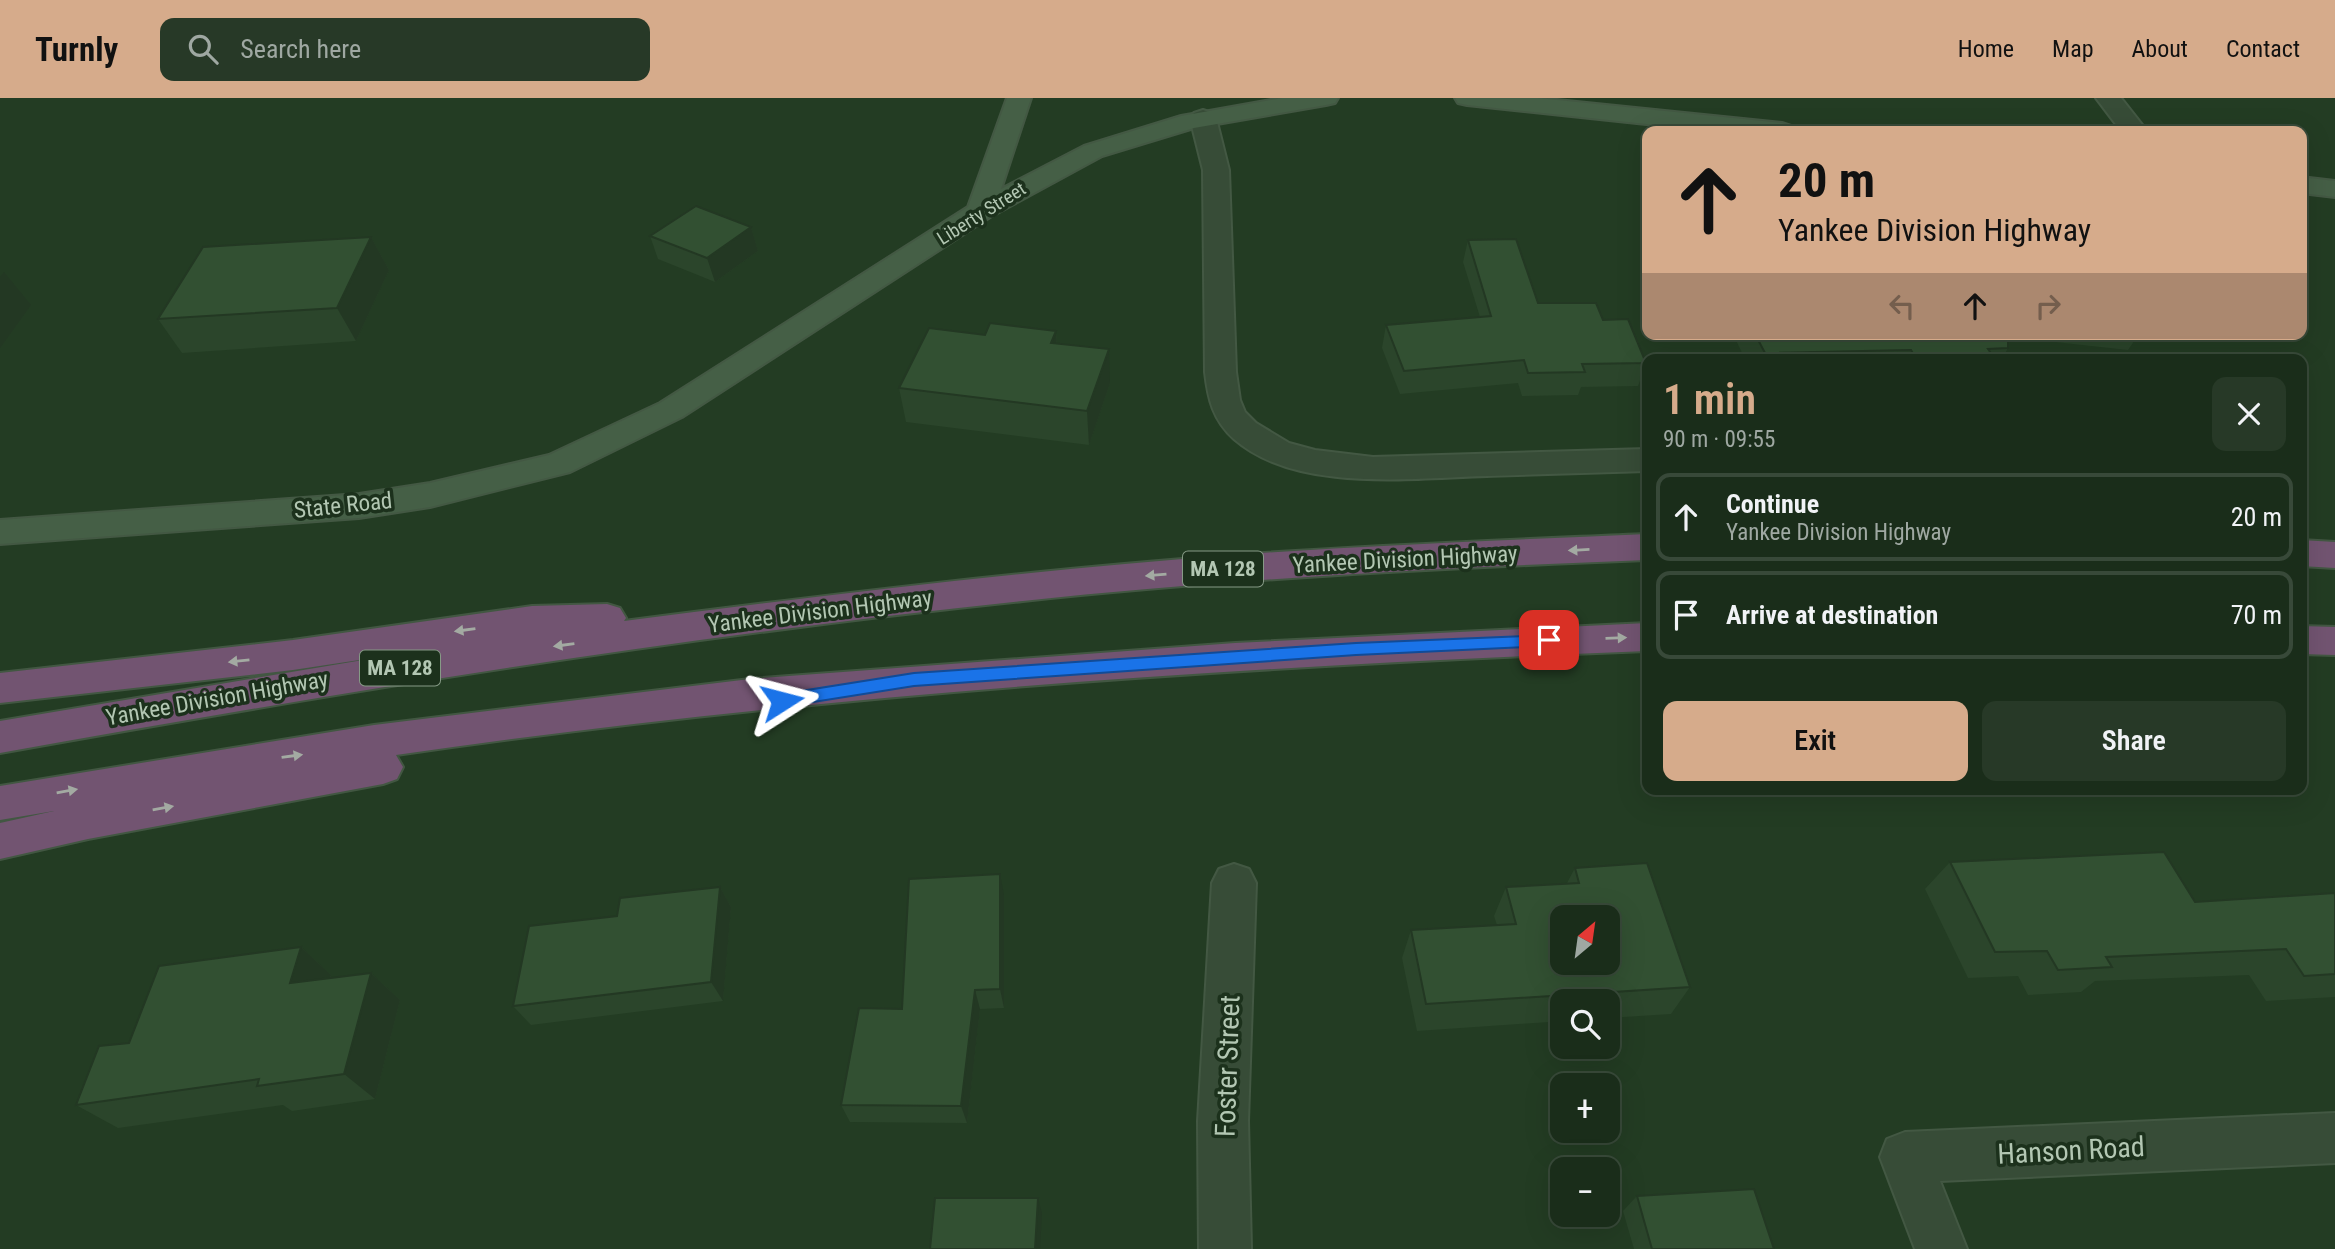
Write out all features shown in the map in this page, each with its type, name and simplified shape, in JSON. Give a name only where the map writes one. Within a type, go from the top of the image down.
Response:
[{"type":"highway","name":"Yankee Division Highway","points":[[0,737],[366,673],[802,612],[1203,570],[1410,557],[1642,547]]},
{"type":"highway","points":[[2307,553],[2335,555]]},
{"type":"highway","points":[[0,688],[293,656],[532,620],[802,612]]},
{"type":"highway","points":[[0,803],[169,773],[458,729],[750,694],[914,679],[1356,649],[1642,637]]},
{"type":"highway","points":[[2307,640],[2335,641]]},
{"type":"highway","points":[[0,841],[88,821],[463,752],[914,679]]},
{"type":"main road","points":[[980,211],[1019,98]]},
{"type":"main road","name":"Liberty Street","points":[[671,410],[980,211],[1093,151],[1203,118],[1325,98]]},
{"type":"main road","points":[[1467,98],[1734,126]]},
{"type":"main road","points":[[2307,186],[2335,189]]},
{"type":"main road","name":"State Road","points":[[0,532],[359,506],[430,495],[558,464],[671,410]]},
{"type":"street","points":[[2108,98],[2130,126]]},
{"type":"street","points":[[1203,118],[1216,169],[1218,329],[1224,394],[1230,414],[1258,440],[1292,456],[1331,465],[1373,468],[1642,460]]},
{"type":"street","name":"Foster Street","points":[[1225,1249],[1223,1121],[1234,883]]},
{"type":"street","name":"Hanson Road","points":[[1941,1249],[1905,1157],[2335,1138]]},
{"type":"building","points":[[696,206],[751,227],[707,258],[650,236]]},
{"type":"building","points":[[371,237],[337,308],[158,319],[203,247]]},
{"type":"building","points":[[1516,239],[1538,303],[1596,303],[1603,320],[1628,319],[1642,354],[1642,363],[1582,364],[1585,372],[1528,373],[1524,360],[1404,371],[1386,325],[1491,316],[1468,240]]},
{"type":"building","points":[[990,323],[1056,331],[1051,343],[1109,349],[1087,411],[899,388],[929,328],[985,335]]},
{"type":"building","points":[[1758,340],[2008,340],[2008,348],[1988,349],[1992,354],[1913,354],[1911,350],[1765,353]]},
{"type":"building","points":[[2164,852],[2195,902],[2335,893],[2335,974],[2304,976],[2286,949],[2106,957],[2112,967],[2058,970],[2047,951],[1995,952],[1950,862]]},
{"type":"building","points":[[1647,863],[1690,987],[1620,992],[1620,989],[1550,989],[1550,996],[1426,1004],[1411,930],[1516,924],[1506,887],[1579,883],[1575,868]]},
{"type":"building","points":[[1000,874],[1000,989],[975,990],[961,1106],[841,1105],[859,1008],[902,1009],[909,879]]},
{"type":"building","points":[[720,887],[711,982],[513,1006],[529,926],[617,916],[620,898]]},
{"type":"building","points":[[301,947],[290,983],[371,973],[344,1074],[257,1086],[259,1079],[76,1105],[99,1046],[129,1043],[159,966]]},
{"type":"building","points":[[1754,1189],[1774,1249],[1652,1249],[1637,1196]]},
{"type":"building","points":[[935,1198],[1038,1198],[1035,1249],[930,1249]]},
{"type":"route","points":[[782,701],[914,679],[1356,649],[1549,640]]}]
